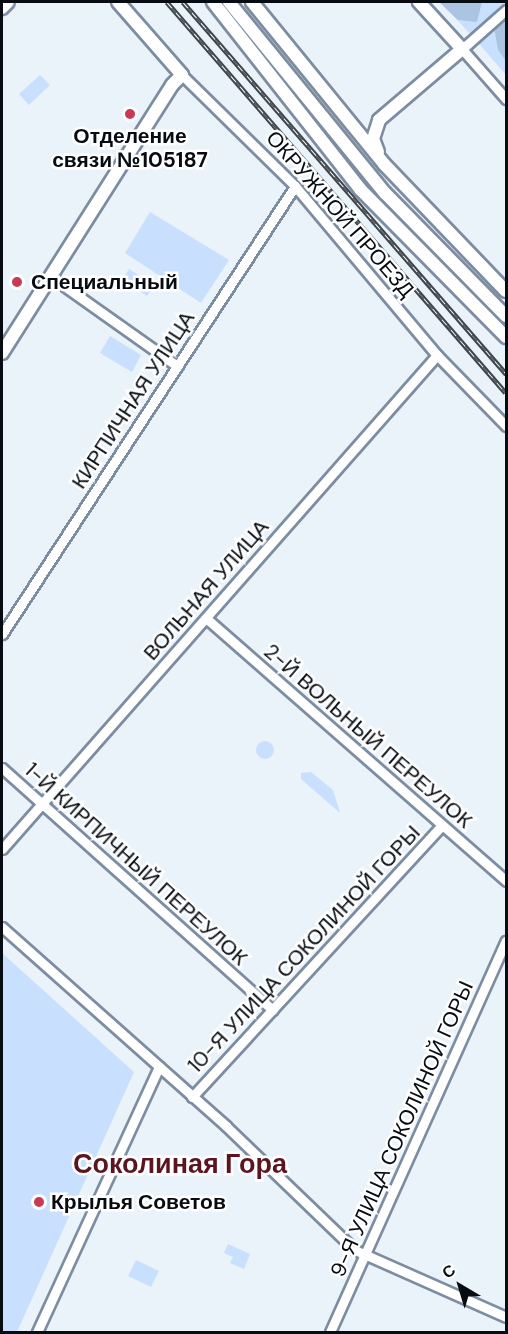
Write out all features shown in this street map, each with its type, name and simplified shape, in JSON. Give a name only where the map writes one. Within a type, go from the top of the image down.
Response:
[{"type":"main road","points":[[2,8],[8,2]]},
{"type":"main road","name":"ОКРУЖНОЙ ПРОЕЗД","points":[[118,2],[182,75]]},
{"type":"main road","points":[[213,2],[360,189],[507,337]]},
{"type":"main road","points":[[229,2],[385,193],[507,316]]},
{"type":"main road","points":[[252,2],[384,164],[507,291]]},
{"type":"main road","points":[[384,164],[373,139],[379,120],[462,49],[419,2]]},
{"type":"main road","points":[[2,353],[172,85],[182,75]]},
{"type":"street","points":[[507,10],[462,49],[507,99]]},
{"type":"street","name":"ОКРУЖНОЙ ПРОЕЗД","points":[[182,75],[295,186],[437,355],[507,426]]},
{"type":"street","name":"КИРПИЧНАЯ УЛИЦА","points":[[2,634],[295,186]]},
{"type":"street","points":[[50,276],[177,366]]},
{"type":"street","name":"ВОЛЬНАЯ УЛИЦА","points":[[2,849],[437,355]]},
{"type":"street","name":"2-Й ВОЛЬНЫЙ ПЕРЕУЛОК","points":[[206,618],[507,881]]},
{"type":"street","name":"1-Й КИРПИЧНЫЙ ПЕРЕУЛОК","points":[[2,768],[273,1010]]},
{"type":"street","name":"10-Я УЛИЦА СОКОЛИНОЙ ГОРЫ","points":[[192,1097],[442,825]]},
{"type":"street","points":[[2,927],[192,1097],[355,1250],[507,1317]]},
{"type":"street","name":"9-Я УЛИЦА СОКОЛИНОЙ ГОРЫ","points":[[330,1332],[507,940]]},
{"type":"street","name":"10-Я УЛИЦА СОКОЛИНОЙ ГОРЫ","points":[[38,1332],[159,1067]]},
{"type":"shaded area","points":[[439,2],[482,2],[477,22],[458,20]]},
{"type":"shaded area","points":[[440,2],[506,2],[506,75],[474,38]]},
{"type":"shaded area","points":[[506,17],[506,61],[498,50],[494,27]]},
{"type":"shaded area","points":[[40,75],[50,85],[29,105],[19,94]]},
{"type":"shaded area","points":[[150,212],[229,260],[201,303],[125,253]]},
{"type":"shaded area","points":[[129,269],[154,285],[147,296],[122,280]]},
{"type":"shaded area","points":[[110,336],[141,355],[132,372],[100,353]]},
{"type":"shaded area","points":[[265,741],[271,744],[274,750],[271,756],[265,759],[259,756],[256,750],[259,744]]},
{"type":"shaded area","points":[[311,772],[333,790],[340,813],[301,779],[301,773]]},
{"type":"shaded area","name":"Крылья Советов","points":[[2,953],[134,1072],[17,1332],[2,1332]]},
{"type":"shaded area","points":[[228,1244],[250,1254],[244,1269],[230,1263],[233,1257],[224,1253]]},
{"type":"shaded area","points":[[136,1260],[159,1271],[151,1287],[128,1276]]},
{"type":"railway","points":[[167,2],[506,393]]},
{"type":"railway","points":[[183,2],[506,374]]},
{"type":"place","name":"Отделение связи №105187","points":[[130,114]]},
{"type":"place","name":"Специальный","points":[[17,282]]},
{"type":"place","name":"Крылья Советов","points":[[39,1202]]},
{"type":"district","name":"Соколиная Гора","points":[[180,1164]]}]
